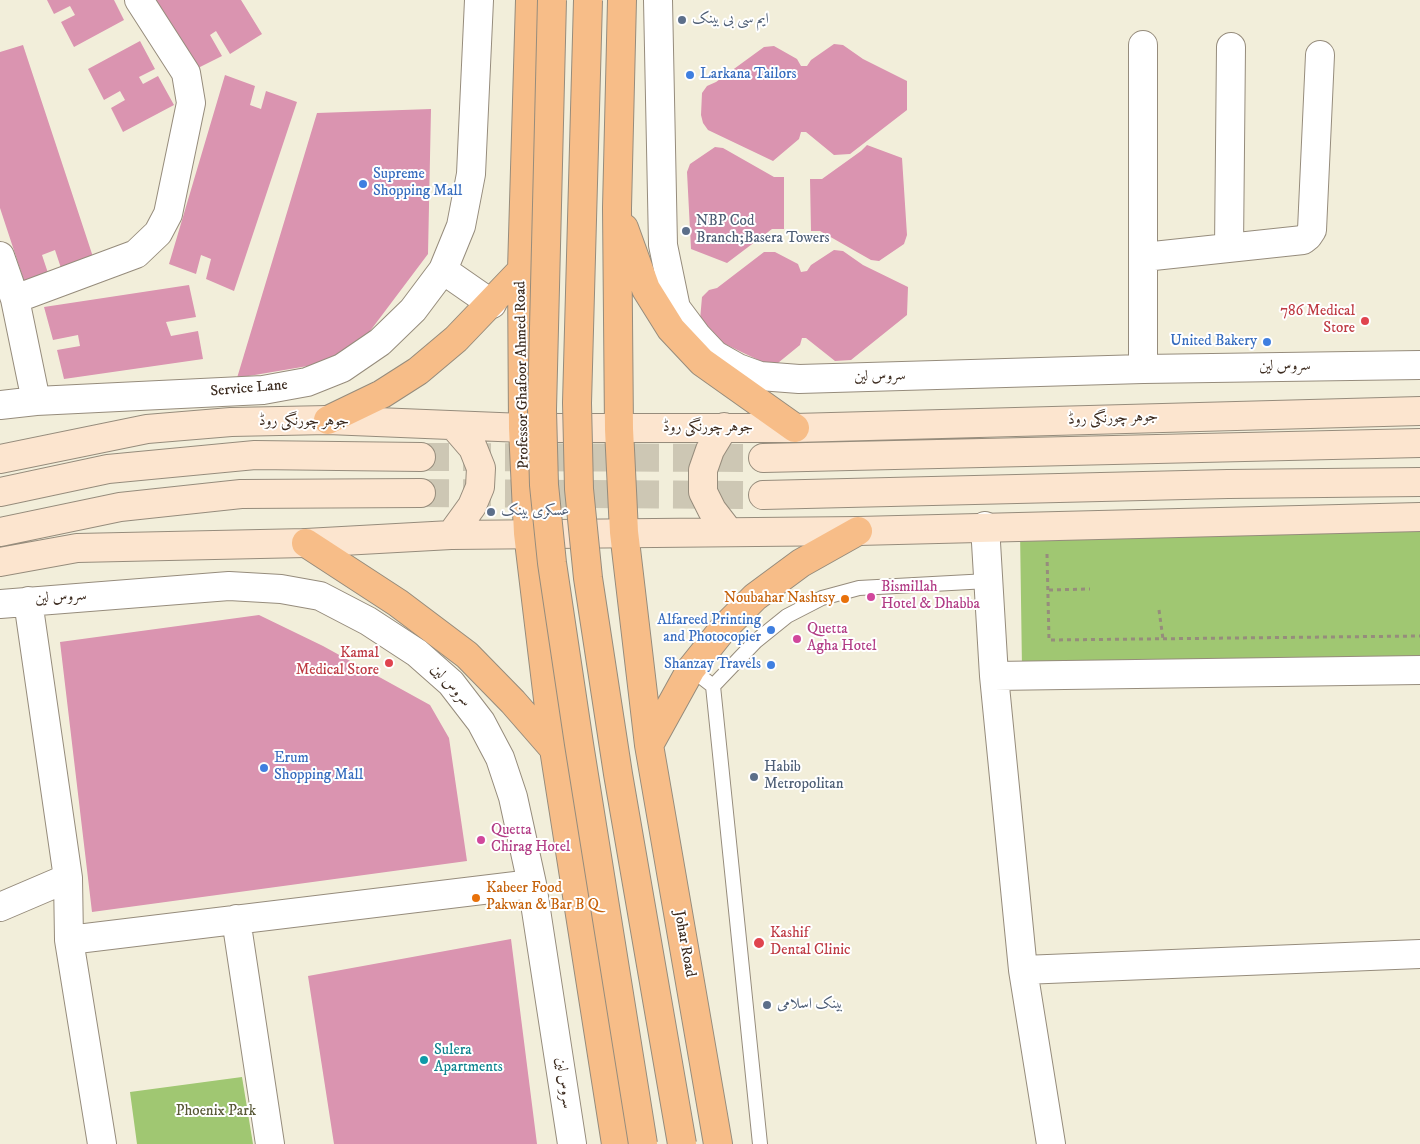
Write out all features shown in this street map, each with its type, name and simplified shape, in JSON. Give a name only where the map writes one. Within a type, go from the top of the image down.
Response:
[{"type":"main road","name":"Professor Ghafoor Ahmed Road","points":[[530,0],[522,270],[523,428],[528,533],[554,749]]},
{"type":"main road","points":[[552,0],[542,410],[544,485],[552,564],[577,734],[643,1144]]},
{"type":"main road","points":[[588,0],[578,402],[579,489],[588,578],[618,774],[682,1144]]},
{"type":"main road","name":"Johar Road","points":[[622,0],[617,208],[619,429],[624,532],[649,745],[718,1144]]},
{"type":"main road","points":[[617,208],[646,289],[671,329],[702,362],[754,386],[796,428]]},
{"type":"main road","points":[[318,420],[382,394],[418,371],[492,304],[522,270]]},
{"type":"main road","name":"جوہر چورنگی روڈ","points":[[0,458],[147,429],[231,422],[318,420],[523,428],[796,428],[1420,411]]},
{"type":"main road","points":[[451,535],[472,506],[480,487],[481,468],[472,448],[454,426]]},
{"type":"main road","points":[[724,427],[710,450],[703,470],[702,492],[712,510],[729,532]]},
{"type":"main road","name":"جوہر چورنگی روڈ","points":[[762,458],[1420,443]]},
{"type":"main road","points":[[0,492],[108,469],[255,455],[421,457]]},
{"type":"main road","points":[[762,495],[1228,484],[1420,482]]},
{"type":"main road","points":[[0,532],[120,507],[241,494],[421,494]]},
{"type":"main road","points":[[0,562],[77,548],[306,543],[451,535],[858,531],[985,526],[1420,517]]},
{"type":"main road","points":[[649,745],[691,669],[723,629],[755,596],[801,563],[858,531]]},
{"type":"main road","points":[[306,543],[398,603],[467,655],[513,702],[554,749],[616,1144]]},
{"type":"street","points":[[15,300],[136,254],[158,233],[168,214],[191,104],[186,73],[139,0]]},
{"type":"street","name":"Service Lane","points":[[0,405],[36,401],[263,390],[307,382],[342,368],[380,342],[413,310],[443,270],[461,226],[471,174],[479,0]]},
{"type":"street","name":"سروس لین","points":[[658,0],[663,245],[676,308],[697,336],[715,355],[738,368],[754,386],[799,379],[1143,369],[1420,366]]},
{"type":"street","points":[[1143,45],[1143,369]]},
{"type":"street","points":[[1229,248],[1231,47]]},
{"type":"street","points":[[1144,257],[1303,240],[1312,230],[1320,55]]},
{"type":"street","points":[[0,256],[15,300],[36,401]]},
{"type":"street","points":[[443,270],[492,304]]},
{"type":"street","points":[[307,382],[318,420]]},
{"type":"street","points":[[985,526],[994,676],[1023,970],[1051,1144]]},
{"type":"street","points":[[320,596],[331,560]]},
{"type":"street","name":"سروس لین","points":[[0,604],[229,586],[281,589],[320,596],[368,621],[417,653],[452,684],[481,722],[500,758],[508,782],[532,884],[572,1144]]},
{"type":"street","points":[[28,601],[68,878],[69,940],[102,1144]]},
{"type":"street","points":[[994,676],[1420,670]]},
{"type":"street","points":[[481,722],[513,702]]},
{"type":"street","points":[[0,907],[68,878]]},
{"type":"street","points":[[69,940],[532,884]]},
{"type":"street","points":[[236,919],[270,1144]]},
{"type":"street","points":[[1023,970],[1420,954]]},
{"type":"lane","points":[[713,686],[756,641],[779,623],[822,598],[858,588],[988,581]]},
{"type":"lane","points":[[691,669],[713,686],[760,1144]]},
{"type":"path","points":[[1047,545],[1049,640],[1420,636]]},
{"type":"path","points":[[1049,590],[1090,589]]},
{"type":"path","points":[[1159,610],[1163,639]]},
{"type":"green space","points":[[1420,520],[1420,659],[1022,669],[1020,530]]},
{"type":"green space","name":"Phoenix Park","points":[[242,1077],[253,1144],[137,1144],[130,1092]]},
{"type":"building","points":[[47,0],[114,0],[124,20],[74,47],[61,22],[75,15],[70,6],[54,14]]},
{"type":"building","points":[[155,0],[241,0],[262,34],[230,54],[216,31],[210,35],[222,56],[198,68]]},
{"type":"building","points":[[140,41],[155,69],[139,77],[143,84],[158,76],[174,105],[123,132],[111,108],[125,100],[120,91],[104,100],[88,69]]},
{"type":"building","points":[[834,44],[843,45],[863,59],[907,81],[907,110],[850,154],[834,155],[806,132],[801,132],[799,139],[773,161],[708,130],[703,123],[701,115],[702,93],[707,86],[716,82],[764,47],[774,46],[797,59],[801,66],[807,66],[811,60]]},
{"type":"building","points":[[23,45],[96,266],[64,277],[55,250],[42,255],[50,279],[26,287],[0,208],[0,52]]},
{"type":"building","points":[[225,75],[255,86],[250,105],[261,109],[266,91],[297,102],[234,291],[206,279],[211,259],[201,255],[196,274],[169,264]]},
{"type":"building","name":"Supreme Shopping Mall","points":[[431,109],[428,254],[349,359],[237,378],[317,113]]},
{"type":"building","points":[[867,145],[902,158],[907,235],[904,244],[879,261],[871,260],[820,231],[811,231],[810,179],[822,179]]},
{"type":"building","points":[[715,147],[723,148],[774,177],[784,177],[784,229],[772,229],[727,263],[691,249],[687,172],[690,164]]},
{"type":"building","points":[[834,250],[843,251],[863,265],[908,287],[907,315],[851,360],[835,361],[806,338],[802,338],[800,345],[773,367],[708,336],[700,320],[702,297],[709,290],[717,288],[764,252],[775,252],[798,264],[801,272],[807,271],[811,265]]},
{"type":"building","points":[[189,285],[196,317],[166,322],[171,336],[198,331],[203,359],[64,379],[57,350],[80,346],[78,335],[53,340],[44,307]]},
{"type":"building","name":"Erum Shopping Mall","points":[[259,615],[323,646],[430,705],[449,738],[467,861],[92,912],[60,642]]},
{"type":"building","name":"Sulera Apartments","points":[[511,939],[537,1144],[334,1144],[308,976]]},
{"type":"tunnel","points":[[421,457],[763,458]]},
{"type":"tunnel","points":[[421,493],[763,495]]},
{"type":"place","name":"ایم سی بی بینک","points":[[682,20]]},
{"type":"place","name":"Larkana Tailors","points":[[690,75]]},
{"type":"place","name":"Supreme Shopping Mall","points":[[363,184]]},
{"type":"place","name":"NBP Cod Branch;Basera Towers","points":[[686,231]]},
{"type":"place","name":"786 Medical Store","points":[[1365,321]]},
{"type":"place","name":"United Bakery","points":[[1267,342]]},
{"type":"place","name":"عسکری بینک","points":[[491,512]]},
{"type":"place","name":"Bismillah Hotel & Dhabba","points":[[871,597]]},
{"type":"place","name":"Noubahar Nashtsy","points":[[845,599]]},
{"type":"place","name":"Alfareed Printing and Photocopier","points":[[771,630]]},
{"type":"place","name":"Quetta Agha Hotel","points":[[797,639]]},
{"type":"place","name":"Kamal Medical Store","points":[[389,663]]},
{"type":"place","name":"Shanzay Travels","points":[[771,665]]},
{"type":"place","name":"Erum Shopping Mall","points":[[264,768]]},
{"type":"place","name":"Habib Metropolitan","points":[[754,777]]},
{"type":"place","name":"Quetta Chirag Hotel","points":[[481,840]]},
{"type":"place","name":"Kabeer Food Pakwan & Bar B Q","points":[[476,898]]},
{"type":"place","name":"Kashif Dental Clinic","points":[[759,943]]},
{"type":"place","name":"بینک اسلامی","points":[[767,1005]]},
{"type":"place","name":"Sulera Apartments","points":[[424,1060]]}]
